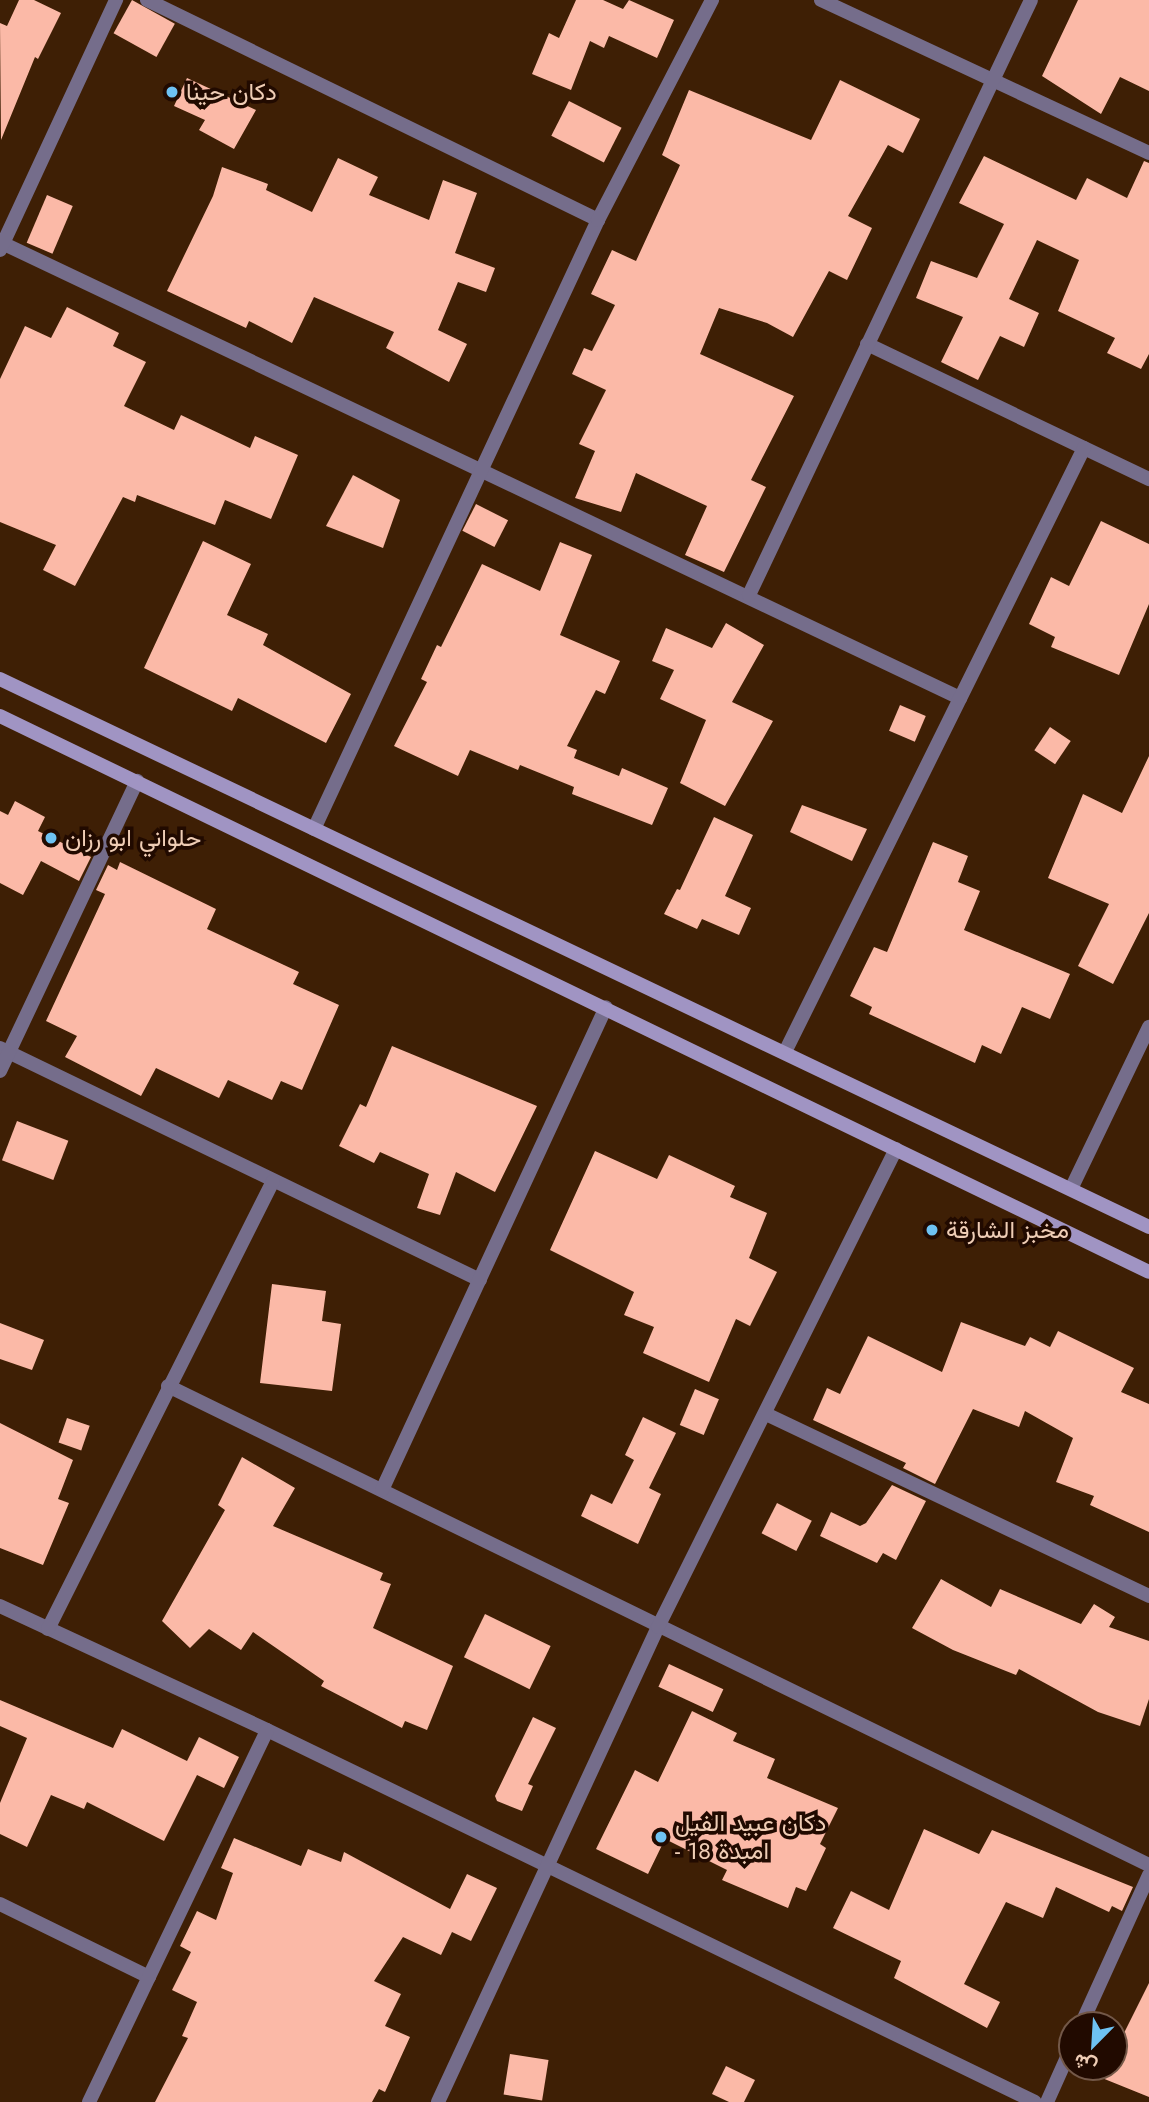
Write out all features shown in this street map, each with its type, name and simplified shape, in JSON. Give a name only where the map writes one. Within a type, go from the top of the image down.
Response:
[{"type":"main road","points":[[0,679],[1149,1227]]},
{"type":"main road","points":[[0,716],[1149,1272]]},
{"type":"street","points":[[116,0],[1,245],[479,472],[749,595],[960,698]]},
{"type":"street","points":[[147,0],[598,220]]},
{"type":"street","points":[[314,830],[598,220],[712,0]]},
{"type":"street","points":[[821,0],[1149,153]]},
{"type":"street","points":[[749,595],[1031,0]]},
{"type":"street","points":[[867,344],[1149,479]]},
{"type":"street","points":[[785,1052],[1084,447]]},
{"type":"street","points":[[0,1072],[5,1050],[137,781]]},
{"type":"street","points":[[382,1490],[606,1007]]},
{"type":"street","points":[[1071,1189],[1149,1027]]},
{"type":"street","points":[[5,1050],[480,1280]]},
{"type":"street","points":[[438,2102],[550,1870],[658,1627],[768,1415],[896,1149]]},
{"type":"street","points":[[48,1629],[273,1181]]},
{"type":"street","points":[[168,1386],[1149,1866]]},
{"type":"street","points":[[768,1415],[1149,1596]]},
{"type":"street","points":[[0,1606],[267,1730],[550,1870],[1035,2102]]},
{"type":"street","points":[[89,2102],[267,1730]]},
{"type":"street","points":[[1088,2011],[1149,1875]]},
{"type":"street","points":[[0,1905],[149,1977]]},
{"type":"street","points":[[1047,2102],[1058,2077]]},
{"type":"building","points":[[19,0],[34,0],[61,13],[38,59],[35,57],[1,140],[0,23],[7,26]]},
{"type":"building","points":[[132,0],[175,24],[156,57],[114,33]]},
{"type":"building","points":[[576,0],[603,0],[623,9],[629,0],[674,20],[657,58],[609,36],[604,48],[590,41],[571,90],[532,74],[549,33],[559,38]]},
{"type":"building","points":[[1078,0],[1149,0],[1149,91],[1120,77],[1101,114],[1042,76]]},
{"type":"building","points":[[187,78],[256,110],[234,149],[199,130],[205,120],[174,106]]},
{"type":"building","points":[[840,80],[920,119],[903,153],[888,145],[848,216],[872,228],[847,280],[829,271],[793,337],[767,323],[719,308],[700,354],[794,396],[751,480],[766,487],[724,572],[685,555],[707,506],[636,473],[621,512],[575,498],[595,451],[579,444],[606,390],[572,374],[584,348],[592,351],[615,305],[591,294],[612,250],[636,261],[680,165],[662,155],[689,90],[811,140]]},
{"type":"building","points":[[569,101],[622,128],[604,163],[551,136]]},
{"type":"building","points":[[984,156],[1076,200],[1087,178],[1127,198],[1144,161],[1149,163],[1149,354],[1141,369],[1107,353],[1115,338],[1058,311],[1079,260],[1037,240],[1009,299],[1039,313],[1024,347],[1000,336],[978,380],[941,362],[963,317],[916,298],[931,261],[977,278],[1004,224],[959,203]]},
{"type":"building","points":[[338,158],[378,177],[369,195],[429,220],[443,180],[477,193],[455,253],[495,268],[486,292],[458,282],[438,330],[467,344],[449,382],[386,348],[394,332],[314,297],[292,343],[249,321],[246,328],[167,291],[213,196],[222,167],[268,184],[266,190],[312,212]]},
{"type":"building","points":[[47,195],[73,206],[52,254],[27,243]]},
{"type":"building","points":[[67,307],[119,333],[113,346],[146,362],[124,406],[174,430],[181,415],[250,448],[255,436],[298,455],[271,519],[225,500],[215,525],[137,495],[135,502],[123,497],[75,586],[43,570],[56,545],[0,522],[0,379],[25,326],[51,338]]},
{"type":"building","points":[[353,475],[400,500],[383,548],[326,526]]},
{"type":"building","points":[[476,504],[508,520],[494,547],[462,531]]},
{"type":"building","points":[[1101,521],[1149,544],[1149,604],[1119,675],[1051,647],[1055,637],[1029,624],[1051,577],[1069,586]]},
{"type":"building","points":[[203,541],[251,564],[227,615],[268,634],[263,645],[351,694],[326,743],[238,698],[232,711],[144,668]]},
{"type":"building","points":[[560,542],[592,555],[560,635],[620,661],[605,694],[596,690],[567,746],[577,750],[574,758],[619,776],[622,768],[668,788],[652,825],[572,794],[574,787],[520,765],[518,770],[470,750],[458,776],[394,746],[427,682],[421,679],[437,645],[441,647],[482,564],[540,591]]},
{"type":"building","points":[[726,623],[764,645],[732,702],[773,721],[725,806],[680,783],[706,720],[660,699],[674,670],[652,661],[666,628],[712,648]]},
{"type":"building","points":[[900,705],[926,716],[915,742],[889,731]]},
{"type":"building","points":[[1050,727],[1071,741],[1055,764],[1034,750]]},
{"type":"building","points":[[1149,756],[1149,913],[1113,984],[1078,966],[1109,904],[1048,878],[1083,794],[1122,813]]},
{"type":"building","points":[[15,801],[45,817],[38,831],[91,857],[79,881],[41,861],[23,895],[0,883],[0,811],[8,815]]},
{"type":"building","points":[[802,805],[867,829],[852,861],[790,832]]},
{"type":"building","points":[[714,817],[753,835],[725,896],[751,908],[739,935],[702,919],[697,929],[664,914],[677,889],[680,890]]},
{"type":"building","points":[[933,842],[968,856],[958,882],[980,891],[964,930],[1070,974],[1050,1019],[1022,1007],[1001,1054],[982,1045],[975,1063],[869,1014],[872,1007],[850,996],[874,947],[887,952]]},
{"type":"building","points":[[120,862],[216,909],[207,929],[299,972],[293,984],[339,1005],[302,1090],[281,1081],[272,1100],[228,1080],[219,1098],[156,1068],[141,1096],[65,1057],[77,1036],[46,1021],[105,894],[96,890],[108,865],[117,870]]},
{"type":"building","points":[[392,1046],[537,1106],[495,1192],[456,1172],[440,1215],[417,1208],[429,1174],[380,1152],[374,1163],[339,1146],[360,1104],[366,1107]]},
{"type":"building","points":[[17,1121],[68,1141],[53,1180],[2,1160]]},
{"type":"building","points":[[595,1151],[657,1179],[669,1155],[735,1186],[730,1197],[767,1213],[749,1258],[777,1272],[750,1326],[736,1319],[709,1382],[643,1353],[654,1327],[624,1315],[634,1292],[550,1250]]},
{"type":"building","points":[[272,1284],[326,1291],[322,1321],[341,1324],[332,1391],[260,1383]]},
{"type":"building","points":[[961,1322],[1025,1346],[1030,1337],[1050,1347],[1058,1331],[1134,1368],[1121,1392],[1149,1404],[1149,1532],[1090,1505],[1094,1496],[1056,1482],[1073,1438],[1025,1411],[1019,1427],[973,1409],[935,1484],[903,1468],[906,1463],[813,1420],[827,1388],[840,1394],[868,1336],[942,1372]]},
{"type":"building","points":[[0,1323],[44,1340],[32,1370],[0,1359]]},
{"type":"building","points":[[695,1389],[719,1399],[704,1435],[680,1425]]},
{"type":"building","points":[[643,1417],[676,1433],[649,1488],[661,1494],[638,1544],[581,1516],[591,1494],[612,1504],[634,1460],[625,1455]]},
{"type":"building","points":[[67,1418],[90,1426],[81,1450],[59,1443]]},
{"type":"building","points":[[0,1423],[73,1460],[58,1499],[69,1503],[43,1565],[0,1548]]},
{"type":"building","points":[[242,1457],[295,1488],[273,1526],[383,1573],[380,1580],[391,1584],[373,1628],[453,1666],[427,1730],[405,1721],[402,1728],[321,1686],[324,1681],[253,1632],[241,1650],[209,1629],[190,1648],[162,1621],[225,1510],[218,1505]]},
{"type":"building","points":[[892,1485],[926,1501],[896,1560],[883,1553],[877,1563],[820,1536],[831,1512],[860,1526],[866,1523]]},
{"type":"building","points":[[777,1503],[812,1521],[796,1551],[762,1533]]},
{"type":"building","points":[[941,1579],[991,1607],[1000,1589],[1081,1624],[1094,1604],[1115,1617],[1109,1627],[1149,1641],[1149,1699],[1140,1726],[1098,1712],[1019,1669],[1016,1675],[953,1650],[912,1628]]},
{"type":"building","points":[[485,1614],[551,1646],[530,1689],[464,1657]]},
{"type":"building","points":[[669,1664],[723,1689],[713,1712],[658,1687]]},
{"type":"building","points":[[0,1700],[113,1748],[122,1729],[187,1761],[199,1737],[239,1757],[224,1788],[197,1775],[164,1841],[87,1802],[84,1809],[51,1795],[27,1847],[0,1834],[0,1803],[27,1738],[0,1726]]},
{"type":"building","points":[[692,1711],[737,1733],[733,1741],[775,1759],[767,1778],[838,1808],[820,1844],[826,1848],[806,1891],[796,1887],[788,1908],[722,1880],[727,1870],[665,1839],[648,1874],[596,1849],[635,1770],[658,1782]]},
{"type":"building","points":[[533,1717],[556,1728],[528,1784],[533,1786],[522,1811],[497,1801],[495,1796]]},
{"type":"building","points":[[924,1829],[979,1854],[992,1830],[1133,1887],[1122,1911],[1112,1906],[1109,1912],[1056,1887],[1043,1918],[1006,1902],[964,1984],[1000,2002],[987,2028],[894,1978],[901,1961],[833,1928],[851,1891],[889,1910]]},
{"type":"building","points":[[234,1838],[301,1866],[308,1849],[341,1862],[344,1852],[450,1909],[467,1874],[497,1888],[471,1941],[452,1932],[441,1955],[403,1937],[374,1981],[401,1994],[385,2026],[410,2037],[385,2092],[379,2089],[372,2102],[155,2102],[188,2038],[182,2036],[197,2002],[172,1990],[191,1952],[180,1946],[197,1911],[216,1920],[233,1873],[221,1868]]},
{"type":"building","points":[[1149,1983],[1149,2097],[1109,2081],[1128,2081],[1128,2025]]},
{"type":"building","points":[[510,2054],[549,2060],[542,2101],[504,2094]]},
{"type":"building","points":[[726,2066],[755,2080],[744,2102],[729,2102],[712,2094]]},
{"type":"place","name":"دكان حينا","points":[[172,92]]},
{"type":"place","name":"حلواني ابو رزان","points":[[51,838]]},
{"type":"place","name":"مخبز الشارقة","points":[[932,1230]]},
{"type":"place","name":"دكان عبيد الفيل - امبدة 18","points":[[661,1837]]}]
